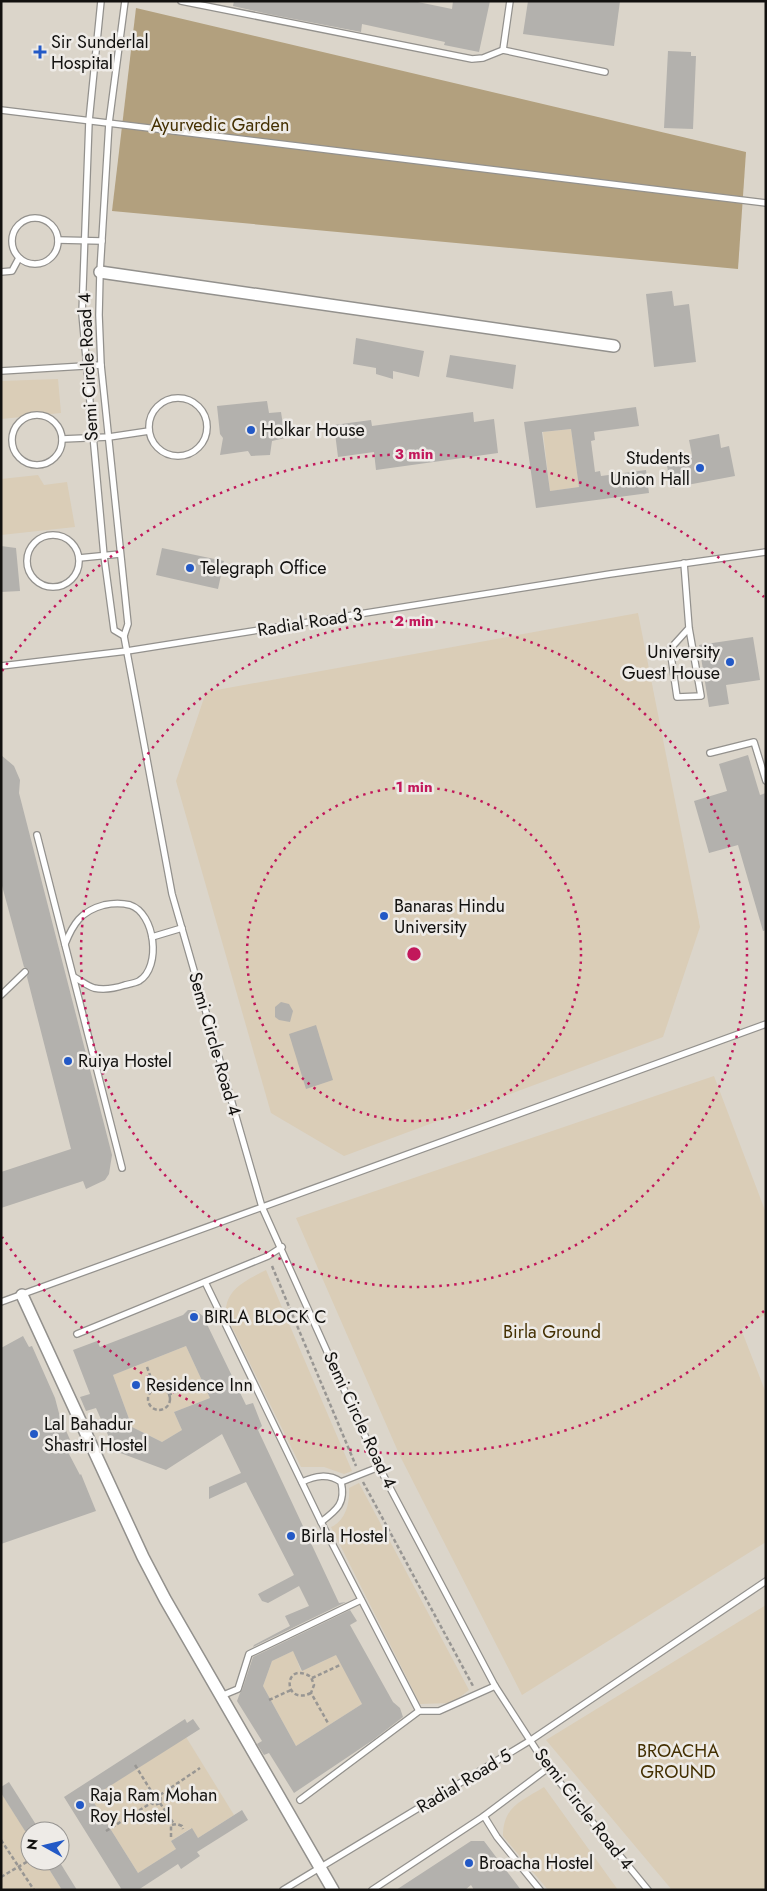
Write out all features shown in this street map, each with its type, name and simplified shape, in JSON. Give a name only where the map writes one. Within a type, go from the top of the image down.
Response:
[{"type":"street","points":[[100,272],[614,346]]},
{"type":"street","points":[[22,1295],[143,1557],[333,1890]]},
{"type":"lane","name":"Semi Circle Road 4","points":[[101,1],[89,121],[82,314],[104,556],[114,630],[124,636]]},
{"type":"lane","name":"Semi Circle Road 4","points":[[125,1],[109,123],[100,272],[101,365],[128,624],[124,636],[172,894],[262,1206],[379,1467],[495,1686],[548,1768],[648,1890]]},
{"type":"lane","points":[[181,1],[205,4],[472,59],[483,58],[503,50],[605,72]]},
{"type":"lane","points":[[503,50],[510,1]]},
{"type":"lane","points":[[1,110],[766,202]]},
{"type":"lane","points":[[43,219],[51,224],[56,231],[58,240],[57,249],[45,263],[36,265],[26,263],[13,251],[13,233],[18,225],[25,220],[43,219]]},
{"type":"lane","points":[[58,240],[102,242]]},
{"type":"lane","points":[[1,272],[12,272],[19,258]]},
{"type":"lane","points":[[1,371],[101,365]]},
{"type":"lane","points":[[179,398],[197,405],[203,412],[207,422],[204,440],[199,448],[183,456],[165,453],[157,447],[149,431],[154,411],[160,404],[169,399],[179,398]]},
{"type":"lane","points":[[30,415],[48,417],[60,430],[62,439],[58,454],[53,460],[38,466],[23,462],[17,457],[11,442],[12,433],[16,425],[30,415]]},
{"type":"lane","points":[[62,439],[109,437],[149,431]]},
{"type":"lane","points":[[50,534],[66,538],[72,543],[79,558],[76,574],[64,585],[56,587],[40,584],[29,572],[27,564],[27,556],[35,541],[50,534]]},
{"type":"lane","name":"Radial Road 3","points":[[1,666],[127,651],[600,575],[766,552]]},
{"type":"lane","points":[[79,558],[120,554]]},
{"type":"lane","points":[[684,563],[689,628],[701,696],[677,697],[670,650],[689,628]]},
{"type":"lane","points":[[710,753],[754,742],[766,781]]},
{"type":"lane","points":[[37,834],[122,1168]]},
{"type":"lane","points":[[65,944],[72,925],[81,916],[99,906],[114,903],[132,906],[144,916],[152,937],[155,948],[150,970],[140,980],[115,988],[94,988],[74,977]]},
{"type":"lane","points":[[152,937],[182,928]]},
{"type":"lane","points":[[63,964],[70,962]]},
{"type":"lane","points":[[1,995],[25,972]]},
{"type":"lane","points":[[1,1302],[766,1024]]},
{"type":"lane","points":[[77,1334],[268,1256],[282,1247]]},
{"type":"lane","points":[[205,1282],[321,1522],[419,1711]]},
{"type":"lane","points":[[341,1482],[379,1467]]},
{"type":"lane","points":[[302,1482],[321,1475],[336,1478],[341,1482],[344,1492],[341,1502],[333,1513],[321,1522]]},
{"type":"lane","name":"Radial Road 5","points":[[283,1890],[531,1740],[766,1581]]},
{"type":"lane","points":[[221,1696],[238,1689],[248,1654],[361,1600]]},
{"type":"lane","points":[[300,1800],[419,1711],[439,1711],[495,1686]]},
{"type":"lane","points":[[372,1890],[484,1816],[548,1768]]},
{"type":"lane","points":[[484,1816],[497,1838],[540,1890]]},
{"type":"path","points":[[147,1367],[155,1389]]},
{"type":"path","points":[[168,1395],[199,1383]]},
{"type":"path","points":[[160,1388],[168,1395],[169,1402],[165,1408],[158,1410],[151,1408],[148,1401],[149,1394],[155,1389],[160,1388]]},
{"type":"path","points":[[312,1678],[340,1665]]},
{"type":"path","points":[[290,1690],[290,1680],[294,1674],[299,1672],[307,1674],[312,1678],[314,1685],[311,1693]]},
{"type":"path","points":[[290,1690],[300,1695],[311,1693]]},
{"type":"path","points":[[269,1700],[290,1690]]},
{"type":"path","points":[[311,1693],[328,1723]]},
{"type":"path","points":[[136,1766],[153,1794]]},
{"type":"path","points":[[153,1794],[160,1795],[200,1768]]},
{"type":"path","points":[[151,1803],[150,1796],[153,1794]]},
{"type":"path","points":[[160,1795],[162,1799],[160,1803],[174,1824],[182,1826],[183,1829]]},
{"type":"path","points":[[106,1831],[151,1803],[155,1805],[160,1803]]},
{"type":"path","points":[[171,1837],[171,1826],[174,1824]]},
{"type":"path","points":[[1,1840],[34,1890]]},
{"type":"path","points":[[1,1877],[18,1867]]},
{"type":"shaded area","name":"Banaras Hindu University","points":[[1,1],[766,1],[766,1890],[1,1890]]},
{"type":"green space","name":"Ayurvedic Garden","points":[[136,8],[746,152],[738,269],[112,211]]},
{"type":"green space","points":[[58,379],[61,413],[1,419],[1,381]]},
{"type":"green space","points":[[571,429],[579,487],[550,491],[543,432]]},
{"type":"green space","points":[[38,475],[44,485],[67,482],[75,527],[1,535],[1,479]]},
{"type":"green space","points":[[638,613],[700,927],[663,1037],[344,1156],[271,1113],[176,781],[206,692]]},
{"type":"green space","name":"Birla Ground","points":[[714,1076],[766,1213],[766,1314],[741,1329],[766,1393],[766,1542],[522,1695],[400,1456],[296,1218]]},
{"type":"green space","points":[[266,1270],[352,1471],[344,1474],[324,1467],[301,1467],[226,1315],[226,1306],[229,1298],[238,1286]]},
{"type":"green space","points":[[186,1346],[210,1398],[174,1412],[182,1430],[162,1442],[132,1427],[113,1375]]},
{"type":"green space","points":[[359,1483],[469,1690],[452,1703],[420,1704],[331,1527],[344,1516],[349,1499],[349,1488]]},
{"type":"green space","name":"BROACHA GROUND","points":[[766,1605],[766,1890],[672,1890],[546,1740]]},
{"type":"green space","points":[[324,1636],[329,1646],[297,1660],[301,1671],[324,1661],[335,1651],[362,1704],[296,1746],[263,1686],[272,1661]]},
{"type":"green space","points":[[186,1737],[234,1815],[198,1838],[191,1828],[171,1841],[176,1849],[138,1873],[91,1798]]},
{"type":"green space","points":[[544,1787],[618,1890],[548,1890],[503,1836],[506,1818],[515,1805]]},
{"type":"green space","points":[[3,1796],[20,1822],[20,1871],[50,1871],[62,1890],[1,1890],[1,1798]]},
{"type":"building","points":[[234,1],[413,1],[452,9],[453,1],[490,1],[479,52],[444,45],[445,42],[362,24],[361,32],[268,14],[233,6]]},
{"type":"building","points":[[528,1],[620,1],[614,46],[523,34]]},
{"type":"building","points":[[668,51],[691,52],[691,56],[696,56],[693,129],[664,128]]},
{"type":"building","points":[[672,291],[674,306],[689,304],[696,362],[654,367],[646,294]]},
{"type":"building","points":[[356,338],[424,351],[419,377],[393,371],[393,379],[376,374],[376,368],[353,364]]},
{"type":"building","points":[[450,355],[516,365],[513,389],[446,377]]},
{"type":"building","name":"Holkar House","points":[[267,401],[269,413],[281,412],[285,438],[272,441],[270,455],[251,456],[248,451],[220,455],[223,438],[220,434],[217,406]]},
{"type":"building","points":[[636,407],[639,426],[594,432],[595,440],[591,441],[595,472],[600,471],[601,476],[646,470],[649,493],[536,508],[524,422]],"holes":[[[571,429],[579,487],[550,491],[542,432]]]},
{"type":"building","points":[[473,412],[474,422],[494,419],[498,453],[376,470],[374,452],[338,457],[334,425],[371,420],[372,426]]},
{"type":"building","name":"Students Union Hall","points":[[719,434],[721,448],[729,446],[735,476],[671,488],[666,460],[692,455],[689,440]]},
{"type":"building","points":[[1,546],[16,548],[20,591],[1,592]]},
{"type":"building","name":"Telegraph Office","points":[[162,548],[224,561],[218,589],[156,575]]},
{"type":"building","name":"University Guest House","points":[[753,637],[760,680],[726,685],[729,704],[709,707],[699,645]]},
{"type":"building","name":"Ruiya Hostel","points":[[1,755],[14,766],[20,780],[19,793],[112,1155],[109,1174],[105,1180],[86,1189],[83,1181],[1,1208],[1,1172],[71,1149],[27,977],[29,970],[24,967],[1,882]]},
{"type":"building","points":[[748,755],[760,795],[766,793],[766,930],[763,931],[738,845],[709,853],[694,801],[727,791],[719,764]]},
{"type":"building","points":[[281,1002],[289,1004],[293,1011],[290,1022],[279,1020],[275,1017],[275,1007]]},
{"type":"building","points":[[316,1025],[333,1080],[306,1089],[289,1034]]},
{"type":"building","name":"Birla Hostel","points":[[188,1310],[195,1310],[203,1316],[246,1405],[253,1403],[262,1426],[258,1430],[339,1603],[346,1602],[253,1647],[290,1626],[285,1616],[309,1606],[299,1586],[268,1603],[262,1601],[258,1594],[294,1575],[246,1482],[209,1499],[209,1487],[241,1473],[222,1434],[166,1470],[115,1451],[96,1408],[86,1411],[80,1397],[90,1394],[73,1350],[97,1341],[100,1347],[183,1315]],"holes":[[[186,1346],[210,1398],[174,1412],[182,1430],[162,1442],[132,1427],[113,1375]]]},
{"type":"building","name":"Lal Bahadur Shastri Hostel","points":[[23,1336],[29,1347],[32,1346],[55,1398],[60,1417],[75,1451],[69,1454],[81,1474],[96,1511],[1,1544],[1,1348]]},
{"type":"building","points":[[350,1610],[357,1621],[350,1625],[393,1702],[400,1708],[403,1717],[373,1740],[294,1793],[269,1753],[264,1755],[257,1744],[262,1741],[237,1701],[253,1657]],"holes":[[[293,1651],[302,1671],[336,1655],[362,1704],[296,1746],[263,1686],[272,1661]]]},
{"type":"building","name":"Raja Ram Mohan Roy Hostel","points":[[185,1719],[187,1723],[193,1719],[200,1729],[91,1798],[138,1873],[176,1849],[171,1841],[192,1828],[198,1838],[242,1810],[248,1820],[197,1852],[200,1856],[181,1869],[178,1864],[138,1890],[122,1890],[64,1797]]},
{"type":"building","points":[[9,1782],[34,1821],[20,1821],[20,1823],[1,1793],[1,1787]]},
{"type":"building","name":"Broacha Hostel","points":[[471,1841],[484,1841],[521,1890],[474,1890],[471,1885],[465,1890],[396,1890]]},
{"type":"building","points":[[50,1871],[65,1871],[77,1890],[62,1890]]},
{"type":"place","name":"Sir Sunderlal Hospital","points":[[40,52]]},
{"type":"place","name":"Holkar House","points":[[251,430]]},
{"type":"place","name":"Students Union Hall","points":[[700,468]]},
{"type":"place","name":"Telegraph Office","points":[[190,568]]},
{"type":"place","name":"University Guest House","points":[[730,662]]},
{"type":"place","name":"Banaras Hindu University","points":[[384,916]]},
{"type":"place","name":"Ruiya Hostel","points":[[68,1061]]},
{"type":"place","name":"BIRLA BLOCK C","points":[[194,1317]]},
{"type":"place","name":"Residence Inn","points":[[136,1385]]},
{"type":"place","name":"Lal Bahadur Shastri Hostel","points":[[34,1434]]},
{"type":"place","name":"Birla Hostel","points":[[291,1536]]},
{"type":"place","name":"Raja Ram Mohan Roy Hostel","points":[[80,1805]]},
{"type":"place","name":"Broacha Hostel","points":[[469,1863]]}]
